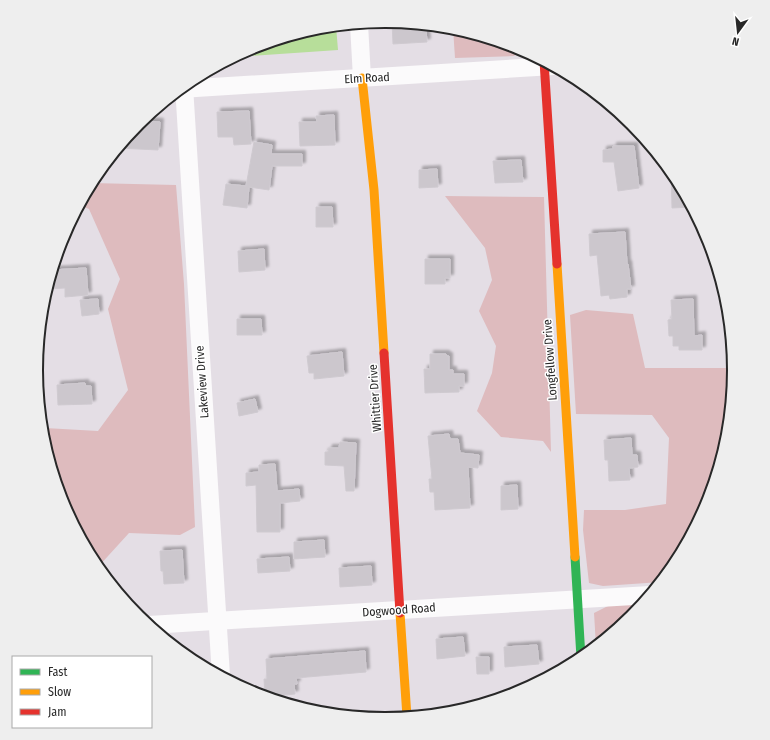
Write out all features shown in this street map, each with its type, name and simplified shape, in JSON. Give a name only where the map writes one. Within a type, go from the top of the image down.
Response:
[{"type":"street","points":[[359,29],[362,78]]},
{"type":"street","name":"Elm Road","points":[[193,87],[362,78],[539,65]]},
{"type":"street","name":"Longfellow Drive","points":[[547,69],[580,650]]},
{"type":"street","name":"Whittier Drive","points":[[362,78],[374,190],[407,711]]},
{"type":"street","name":"Lakeview Drive","points":[[183,94],[221,670]]},
{"type":"street","name":"Dogwood Road","points":[[157,625],[642,595]]},
{"type":"shaded area","points":[[336,32],[338,50],[250,56],[296,40]]},
{"type":"shaded area","points":[[453,35],[495,46],[516,54],[514,56],[455,58]]},
{"type":"shaded area","points":[[99,183],[176,185],[184,284],[195,527],[180,535],[129,533],[102,562],[78,521],[69,501],[55,459],[48,428],[98,431],[128,390],[108,309],[120,279],[89,209],[84,207]]},
{"type":"shaded area","points":[[445,196],[544,197],[551,452],[543,441],[501,437],[477,411],[492,373],[496,346],[479,311],[492,280],[485,248]]},
{"type":"shaded area","points":[[586,310],[633,314],[645,368],[727,368],[724,415],[709,480],[692,521],[681,541],[652,583],[603,586],[589,583],[583,530],[584,510],[625,510],[666,504],[669,438],[652,415],[576,414],[570,315]]},
{"type":"shaded area","points":[[635,603],[627,612],[596,639],[594,613],[612,604]]},
{"type":"building","points":[[392,28],[426,31],[427,42],[393,44]]},
{"type":"building","points":[[249,111],[251,144],[234,145],[233,137],[218,137],[217,112]]},
{"type":"building","points":[[334,115],[335,145],[300,146],[299,122],[317,122],[316,116]]},
{"type":"building","points":[[150,121],[160,122],[158,150],[125,148]]},
{"type":"building","points":[[254,142],[272,145],[271,154],[302,154],[302,166],[272,166],[269,190],[249,187],[247,208],[223,205],[226,184],[246,186]]},
{"type":"building","points":[[613,146],[634,146],[639,188],[618,191],[614,162],[603,162],[603,150],[613,149]]},
{"type":"building","points":[[521,160],[523,182],[495,183],[493,161]]},
{"type":"building","points":[[437,169],[438,187],[419,188],[419,170]]},
{"type":"building","points":[[671,184],[686,207],[672,208]]},
{"type":"building","points":[[316,207],[332,207],[333,227],[316,227]]},
{"type":"building","points":[[625,232],[627,264],[631,289],[627,289],[627,297],[610,299],[609,295],[601,296],[597,255],[590,256],[589,234]]},
{"type":"building","points":[[264,249],[265,270],[239,272],[238,251]]},
{"type":"building","points":[[425,259],[450,259],[450,278],[445,278],[445,284],[425,284]]},
{"type":"building","points":[[86,268],[88,295],[65,297],[65,288],[53,289],[58,270]]},
{"type":"building","points":[[98,299],[99,314],[82,316],[80,300]]},
{"type":"building","points":[[693,299],[694,336],[702,335],[702,350],[679,350],[679,346],[673,346],[673,336],[669,336],[668,320],[672,319],[671,300]]},
{"type":"building","points":[[237,319],[261,319],[262,335],[237,335]]},
{"type":"building","points":[[342,352],[344,376],[314,379],[314,373],[309,373],[307,356]]},
{"type":"building","points":[[430,354],[446,354],[449,356],[449,370],[453,370],[453,374],[464,374],[464,386],[459,386],[459,392],[425,393],[424,369],[430,369]]},
{"type":"building","points":[[85,383],[86,386],[91,386],[92,404],[58,405],[57,385]]},
{"type":"building","points":[[255,399],[258,412],[239,416],[237,403]]},
{"type":"building","points":[[449,434],[450,439],[458,439],[460,453],[479,455],[478,468],[468,467],[470,508],[435,510],[434,492],[430,492],[429,479],[432,479],[428,436]]},
{"type":"building","points":[[631,438],[632,455],[637,455],[638,467],[629,468],[630,480],[609,481],[608,460],[605,460],[604,440]]},
{"type":"building","points":[[340,442],[356,443],[354,491],[346,491],[344,466],[325,465],[325,452],[328,452],[329,448],[339,448]]},
{"type":"building","points":[[275,464],[277,491],[299,489],[300,501],[280,503],[280,532],[257,532],[256,485],[246,486],[246,473],[259,472],[259,465]]},
{"type":"building","points":[[517,485],[518,509],[501,510],[501,486]]},
{"type":"building","points":[[324,540],[325,557],[294,559],[294,542]]},
{"type":"building","points":[[182,550],[184,583],[164,584],[163,571],[161,571],[160,551]]},
{"type":"building","points":[[289,557],[290,571],[258,573],[257,559]]},
{"type":"building","points":[[371,566],[372,585],[340,587],[339,568]]},
{"type":"building","points":[[463,637],[465,656],[437,659],[436,639]]},
{"type":"building","points":[[537,645],[539,664],[505,667],[504,647]]},
{"type":"building","points":[[365,651],[366,672],[296,678],[297,684],[294,684],[295,694],[280,695],[265,690],[264,679],[267,679],[266,659]]},
{"type":"building","points":[[476,657],[489,657],[489,674],[477,674]]},
{"type":"traffic: fast","points":[[575,557],[581,650]]},
{"type":"traffic: slow","points":[[362,78],[374,190],[384,353]]},
{"type":"traffic: slow","points":[[557,264],[575,557]]},
{"type":"traffic: slow","points":[[400,613],[407,711]]},
{"type":"traffic: jam","points":[[544,68],[557,264]]},
{"type":"traffic: jam","points":[[384,353],[400,613]]}]
